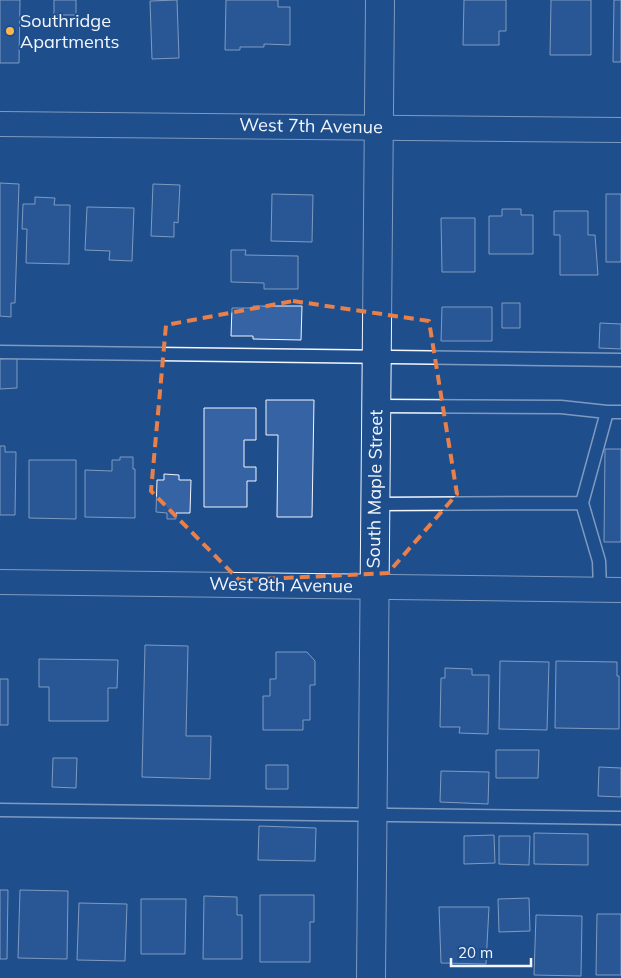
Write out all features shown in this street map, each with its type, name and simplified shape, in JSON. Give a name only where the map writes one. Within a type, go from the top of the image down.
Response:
[{"type":"main road","name":"South Maple Street","points":[[371,978],[380,0]]},
{"type":"street","name":"West 7th Avenue","points":[[0,124],[379,126],[621,130]]},
{"type":"street","name":"West 8th Avenue","points":[[0,582],[610,590]]},
{"type":"lane","points":[[0,352],[621,360]]},
{"type":"lane","points":[[376,406],[561,407],[621,412]]},
{"type":"lane","points":[[607,412],[582,503],[599,561],[610,590]]},
{"type":"lane","points":[[375,504],[582,503]]},
{"type":"lane","points":[[0,810],[621,818]]},
{"type":"highlighted area","points":[[293,301],[429,321],[457,494],[388,573],[239,580],[151,491],[166,325]]},
{"type":"building","name":"Southridge Apartments","points":[[0,0],[20,0],[19,63],[0,63]]},
{"type":"building","name":"Southridge Apartments","points":[[54,0],[76,0],[76,15],[54,15]]},
{"type":"building","points":[[177,0],[179,58],[152,59],[150,1]]},
{"type":"building","points":[[226,0],[278,0],[278,7],[290,7],[290,45],[264,44],[264,47],[240,47],[240,50],[225,50]]},
{"type":"building","points":[[464,0],[506,0],[506,31],[499,31],[499,45],[463,45]]},
{"type":"building","points":[[551,0],[591,0],[591,55],[550,55]]},
{"type":"building","points":[[614,0],[621,0],[621,62],[613,62]]},
{"type":"building","points":[[0,183],[19,184],[15,303],[11,303],[11,317],[0,316]]},
{"type":"building","points":[[153,184],[180,185],[178,223],[174,222],[174,237],[151,236]]},
{"type":"building","points":[[272,194],[313,195],[312,242],[271,241]]},
{"type":"building","points":[[606,194],[621,194],[621,262],[606,262]]},
{"type":"building","points":[[35,197],[55,198],[54,205],[70,205],[69,264],[26,263],[27,229],[22,229],[23,204],[35,204]]},
{"type":"building","points":[[87,207],[134,208],[132,261],[109,260],[110,251],[85,250]]},
{"type":"building","points":[[502,209],[521,209],[521,215],[533,215],[533,254],[489,254],[489,216],[502,216]]},
{"type":"building","points":[[554,211],[588,211],[588,235],[595,235],[598,275],[560,275],[560,235],[554,235]]},
{"type":"building","points":[[441,218],[475,218],[475,272],[442,272]]},
{"type":"building","points":[[231,250],[246,250],[245,255],[298,256],[298,289],[264,289],[264,283],[231,282]]},
{"type":"building","points":[[502,303],[520,303],[520,328],[502,328]]},
{"type":"building","points":[[253,306],[302,306],[301,340],[253,339],[253,336],[231,336],[232,308],[253,308]]},
{"type":"building","points":[[442,307],[492,307],[492,341],[441,341]]},
{"type":"building","points":[[600,323],[621,324],[621,349],[599,348]]},
{"type":"building","points":[[17,358],[17,388],[0,389],[0,359]]},
{"type":"building","points":[[266,400],[314,400],[312,517],[277,517],[278,435],[266,435]]},
{"type":"building","points":[[204,408],[256,408],[256,440],[244,440],[244,467],[256,467],[256,481],[247,481],[247,507],[204,507]]},
{"type":"building","points":[[0,446],[5,446],[5,452],[16,452],[15,515],[0,515]]},
{"type":"building","points":[[605,449],[621,449],[621,542],[604,542]]},
{"type":"building","points":[[120,457],[133,457],[133,469],[135,469],[135,518],[85,517],[85,470],[112,471],[112,460],[120,460]]},
{"type":"building","points":[[29,460],[76,460],[76,519],[29,518]]},
{"type":"building","points":[[164,474],[179,475],[179,480],[191,480],[190,513],[176,513],[176,519],[167,519],[167,513],[156,512],[157,480],[164,480]]},
{"type":"building","points":[[145,645],[188,646],[186,736],[211,736],[210,779],[142,777]]},
{"type":"building","points":[[276,652],[307,652],[315,661],[315,685],[310,685],[310,720],[303,720],[303,730],[263,730],[263,696],[270,696],[270,679],[276,679]]},
{"type":"building","points":[[39,659],[118,660],[117,688],[108,688],[108,721],[49,721],[49,687],[39,687]]},
{"type":"building","points":[[500,661],[549,662],[547,730],[499,729]]},
{"type":"building","points":[[556,661],[617,662],[617,676],[619,676],[619,729],[555,728]]},
{"type":"building","points":[[445,668],[472,669],[472,675],[489,675],[488,734],[459,733],[460,727],[440,727],[441,678],[445,678]]},
{"type":"building","points":[[0,679],[8,679],[8,725],[0,725]]},
{"type":"building","points":[[496,750],[539,750],[538,778],[496,778]]},
{"type":"building","points":[[53,758],[77,758],[76,788],[52,787]]},
{"type":"building","points":[[266,765],[288,765],[288,789],[266,789]]},
{"type":"building","points":[[599,767],[621,768],[621,797],[598,796]]},
{"type":"building","points":[[441,771],[489,772],[488,804],[440,802]]},
{"type":"building","points":[[259,826],[316,828],[315,861],[258,860]]},
{"type":"building","points":[[534,833],[588,834],[588,865],[534,864]]},
{"type":"building","points":[[494,835],[495,863],[464,864],[464,836]]},
{"type":"building","points":[[499,836],[530,836],[529,865],[499,864]]},
{"type":"building","points":[[0,890],[8,890],[7,959],[0,959]]},
{"type":"building","points":[[20,890],[68,891],[67,959],[18,958]]},
{"type":"building","points":[[260,895],[314,895],[314,922],[310,922],[310,962],[260,962]]},
{"type":"building","points":[[204,896],[237,897],[237,915],[242,915],[242,959],[203,959]]},
{"type":"building","points":[[529,898],[530,931],[499,932],[498,899]]},
{"type":"building","points":[[141,899],[186,899],[185,954],[141,954]]},
{"type":"building","points":[[79,903],[127,904],[125,961],[77,960]]},
{"type":"building","points":[[439,907],[489,907],[486,964],[441,963]]},
{"type":"building","points":[[597,914],[621,914],[621,975],[596,975]]},
{"type":"building","points":[[536,915],[582,916],[581,976],[534,975]]},
{"type":"place","name":"Southridge Apartments","points":[[10,31]]}]
